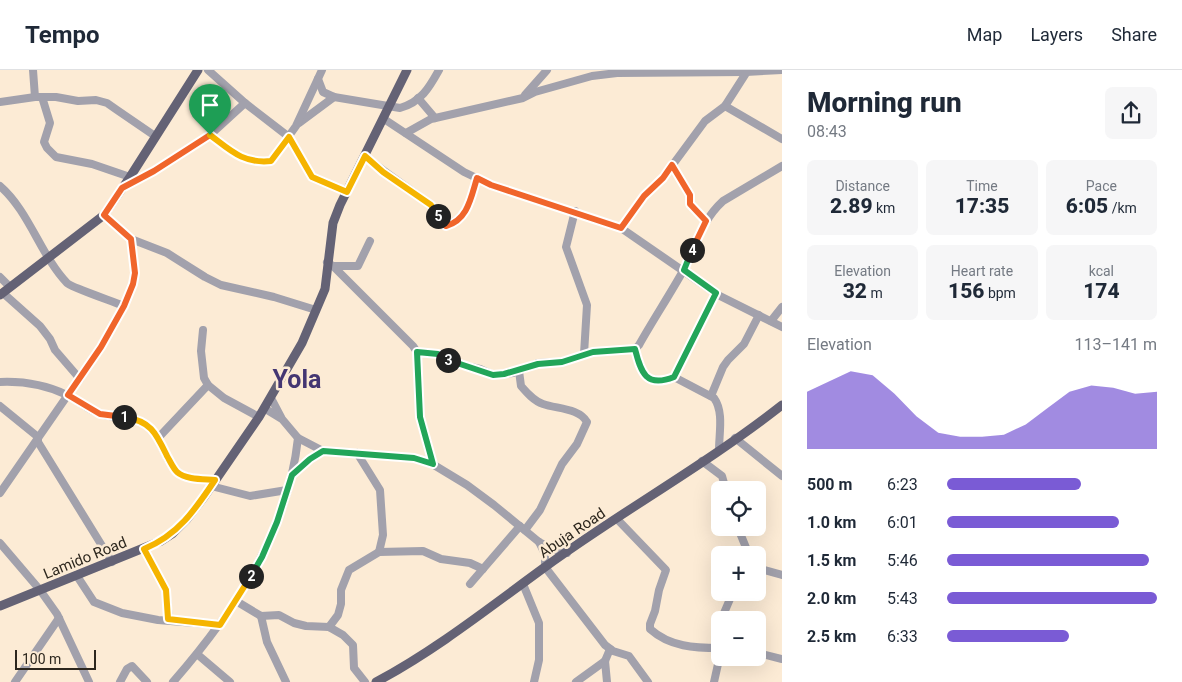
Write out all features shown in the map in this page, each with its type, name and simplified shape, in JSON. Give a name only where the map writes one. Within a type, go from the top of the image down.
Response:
[{"type":"main road","points":[[4,292],[104,215],[197,70]]},
{"type":"main road","name":"Lamido Road","points":[[0,606],[144,549],[172,534],[187,519],[259,417],[302,343],[324,289],[330,264],[333,223],[407,70]]},
{"type":"main road","name":"Abuja Road","points":[[376,682],[424,653],[545,567],[719,450],[782,405]]},
{"type":"street","points":[[33,70],[39,97],[50,124],[44,142],[52,154],[61,158],[92,164],[130,177]]},
{"type":"street","points":[[208,70],[245,103],[289,137],[312,177],[347,192]]},
{"type":"street","points":[[210,135],[238,156],[247,160],[271,161],[296,126],[322,70]]},
{"type":"street","points":[[318,79],[324,92],[334,97],[400,108],[407,106],[424,95],[430,88],[438,70]]},
{"type":"street","points":[[523,98],[547,70]]},
{"type":"street","points":[[406,133],[435,118],[523,98],[534,92],[592,76],[616,73],[673,71],[782,70]]},
{"type":"street","points":[[621,228],[644,196],[663,178],[705,121],[725,106],[747,71]]},
{"type":"street","points":[[0,102],[39,97],[56,97],[78,101],[96,100],[107,103],[155,136]]},
{"type":"street","points":[[296,126],[334,97]]},
{"type":"street","points":[[418,98],[435,118]]},
{"type":"street","points":[[122,188],[154,171],[210,135],[245,103]]},
{"type":"street","points":[[725,106],[782,139]]},
{"type":"street","points":[[384,118],[464,172],[491,185],[621,228],[716,293],[782,327]]},
{"type":"street","points":[[365,156],[383,172],[431,205],[442,223],[446,226],[453,224],[463,216],[477,178]]},
{"type":"street","points":[[672,165],[690,195],[690,204],[706,221]]},
{"type":"street","points":[[417,352],[438,354],[457,364],[480,369],[493,375],[519,371],[538,364],[562,362],[593,352],[635,349],[684,270],[696,239],[716,208],[723,201],[782,166]]},
{"type":"street","points":[[0,186],[14,200],[49,258],[69,285],[124,306]]},
{"type":"street","points":[[575,212],[566,247],[587,305],[584,354]]},
{"type":"street","points":[[104,215],[131,239],[167,253],[221,285],[274,297],[316,310]]},
{"type":"street","points":[[0,493],[80,379],[124,306],[133,284],[135,273],[131,239]]},
{"type":"street","points":[[330,264],[358,266],[370,240]]},
{"type":"street","points":[[330,264],[417,352],[420,417],[433,464]]},
{"type":"street","points":[[0,277],[4,292],[40,326],[50,339],[55,350],[80,379]]},
{"type":"street","points":[[635,349],[640,368],[652,379],[662,382],[674,377],[716,293]]},
{"type":"street","points":[[772,322],[782,307]]},
{"type":"street","points":[[711,396],[723,367],[744,344],[759,315]]},
{"type":"street","points":[[203,330],[201,351],[204,378],[208,386],[224,398],[259,417]]},
{"type":"street","points":[[470,584],[540,510],[556,474],[578,444],[587,422],[578,412],[542,404],[534,399],[521,386],[519,371]]},
{"type":"street","points":[[674,377],[711,396],[718,403],[720,410],[719,450]]},
{"type":"street","points":[[0,382],[25,382],[43,386],[68,395],[100,414],[136,419],[146,424],[159,438],[171,463],[178,472],[192,478],[250,496],[287,490]]},
{"type":"street","points":[[159,438],[208,386]]},
{"type":"street","points":[[271,398],[282,419],[298,438],[323,451],[414,458],[433,464],[467,486],[539,542],[566,553]]},
{"type":"street","points":[[0,406],[38,437],[38,442],[112,562]]},
{"type":"street","points":[[264,408],[282,419]]},
{"type":"street","points":[[173,682],[220,625],[262,557],[277,522],[292,475],[298,438]]},
{"type":"street","points":[[735,438],[782,476]]},
{"type":"street","points":[[292,475],[310,459],[323,451]]},
{"type":"street","points":[[357,453],[380,490],[383,535],[378,552]]},
{"type":"street","points":[[702,461],[722,476],[723,481]]},
{"type":"street","points":[[618,519],[666,570],[659,590],[656,611],[650,624],[650,629],[664,640],[689,647],[711,648]]},
{"type":"street","points":[[539,542],[544,554],[545,567],[605,645],[630,656],[648,682]]},
{"type":"street","points":[[0,543],[40,590],[59,618],[89,682]]},
{"type":"street","points":[[144,549],[166,590],[168,619]]},
{"type":"street","points":[[329,627],[338,615],[341,604],[341,590],[349,570],[378,552],[423,551],[442,559],[470,563],[483,569]]},
{"type":"street","points":[[766,570],[782,575]]},
{"type":"street","points":[[76,576],[94,602],[122,613],[137,617],[220,625]]},
{"type":"street","points":[[523,584],[539,623],[540,660],[535,682]]},
{"type":"street","points":[[236,601],[261,616],[279,615],[294,623],[306,626],[329,627],[343,635],[353,645],[354,668],[365,682]]},
{"type":"street","points":[[261,616],[267,642],[286,682]]},
{"type":"street","points":[[15,682],[59,618]]},
{"type":"street","points":[[607,682],[605,662],[610,648]]},
{"type":"street","points":[[197,654],[230,682]]},
{"type":"street","points":[[766,655],[782,659]]},
{"type":"street","points":[[576,682],[605,662]]},
{"type":"street","points":[[120,682],[126,669],[132,666],[147,682]]},
{"type":"street","points":[[714,682],[718,666]]},
{"type":"district","name":"Yola","points":[[297,379]]},
{"type":"route","points":[[210,135],[238,156],[247,160],[264,162],[271,161],[289,137],[312,177],[347,192],[365,156],[383,172],[431,205],[442,223],[446,226],[453,224],[463,216],[477,178],[491,185],[621,228],[644,196],[663,178],[672,165],[690,195],[690,204],[706,221],[696,239],[684,270],[716,293],[674,377],[662,382],[644,374],[640,368],[635,349],[593,352],[562,362],[538,364],[513,373],[493,375],[480,369],[457,364],[438,354],[417,352],[420,417],[433,464],[414,458],[323,451],[310,459],[292,475],[277,522],[262,557],[220,625],[168,619],[166,590],[144,549],[172,534],[187,519],[215,480],[192,478],[178,472],[171,463],[159,438],[146,424],[136,419],[100,414],[68,395],[101,347],[124,306],[133,284],[135,273],[131,239],[104,215],[106,210],[122,188],[154,171],[210,135]]}]
